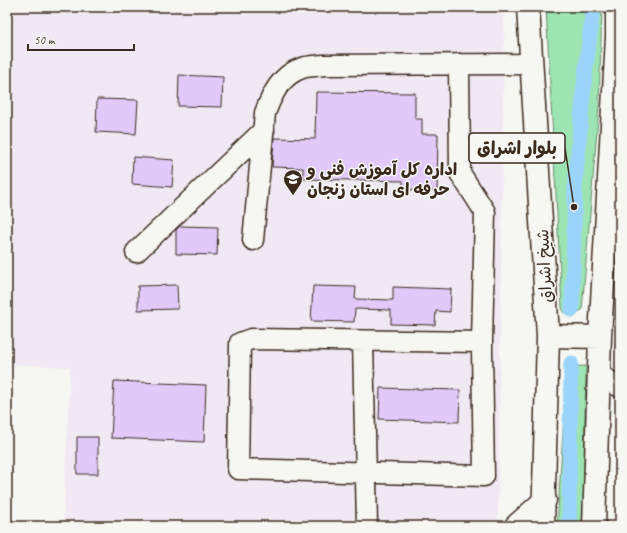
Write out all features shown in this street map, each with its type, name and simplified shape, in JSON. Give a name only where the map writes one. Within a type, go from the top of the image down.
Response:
[{"type":"main road","name":"شیخ اشراق","points":[[528,7],[548,336],[545,500],[543,526]]},
{"type":"main road","points":[[594,526],[600,336],[617,44],[617,7]]},
{"type":"main road","points":[[548,336],[600,336]]},
{"type":"main road","points":[[516,526],[545,500]]},
{"type":"lane","points":[[459,64],[460,173],[485,212],[482,342],[484,476],[238,469],[240,343],[251,339],[482,342]]},
{"type":"lane","points":[[253,240],[265,113],[271,97],[282,79],[302,68],[332,65],[532,64]]},
{"type":"lane","points":[[136,252],[264,130]]},
{"type":"lane","points":[[363,341],[367,526]]},
{"type":"lane","points":[[599,375],[620,387]]},
{"type":"shaded area","name":"اداره کل آموزش فنی و حرفه ای استان زنجان","points":[[7,7],[502,7],[504,26],[498,520],[482,526],[63,526],[70,367],[7,364]]},
{"type":"green space","points":[[546,7],[602,7],[599,106],[582,310],[576,313],[564,313],[562,308]]},
{"type":"green space","points":[[586,366],[583,526],[557,526],[567,367]]},
{"type":"green space","points":[[620,441],[620,526],[617,526]]},
{"type":"building","points":[[179,75],[223,77],[222,107],[178,106]]},
{"type":"building","points":[[316,92],[415,93],[415,119],[422,119],[422,134],[438,134],[437,191],[403,190],[403,181],[303,179],[303,168],[272,167],[274,138],[315,139]]},
{"type":"building","points":[[97,99],[138,100],[136,134],[96,132]]},
{"type":"building","points":[[133,157],[174,160],[172,187],[132,184]]},
{"type":"building","points":[[180,226],[218,227],[217,255],[176,254],[176,230]]},
{"type":"building","points":[[177,285],[178,309],[138,310],[138,286]]},
{"type":"building","points":[[313,286],[356,287],[355,299],[393,300],[393,287],[451,289],[450,312],[436,311],[435,325],[391,324],[391,310],[355,309],[354,322],[311,321]]},
{"type":"building","points":[[114,381],[206,385],[204,442],[111,438]]},
{"type":"building","points":[[380,388],[460,390],[459,422],[379,419]]},
{"type":"building","points":[[77,437],[98,437],[98,474],[77,474]]},
{"type":"waterway","points":[[572,310],[575,186],[593,7]]},
{"type":"waterway","points":[[569,526],[571,363]]},
{"type":"place","name":"اداره کل آموزش فنی و حرفه ای استان زنجان","points":[[293,196]]},
{"type":"place","name":"بلوار اشراق","points":[[574,207]]}]
